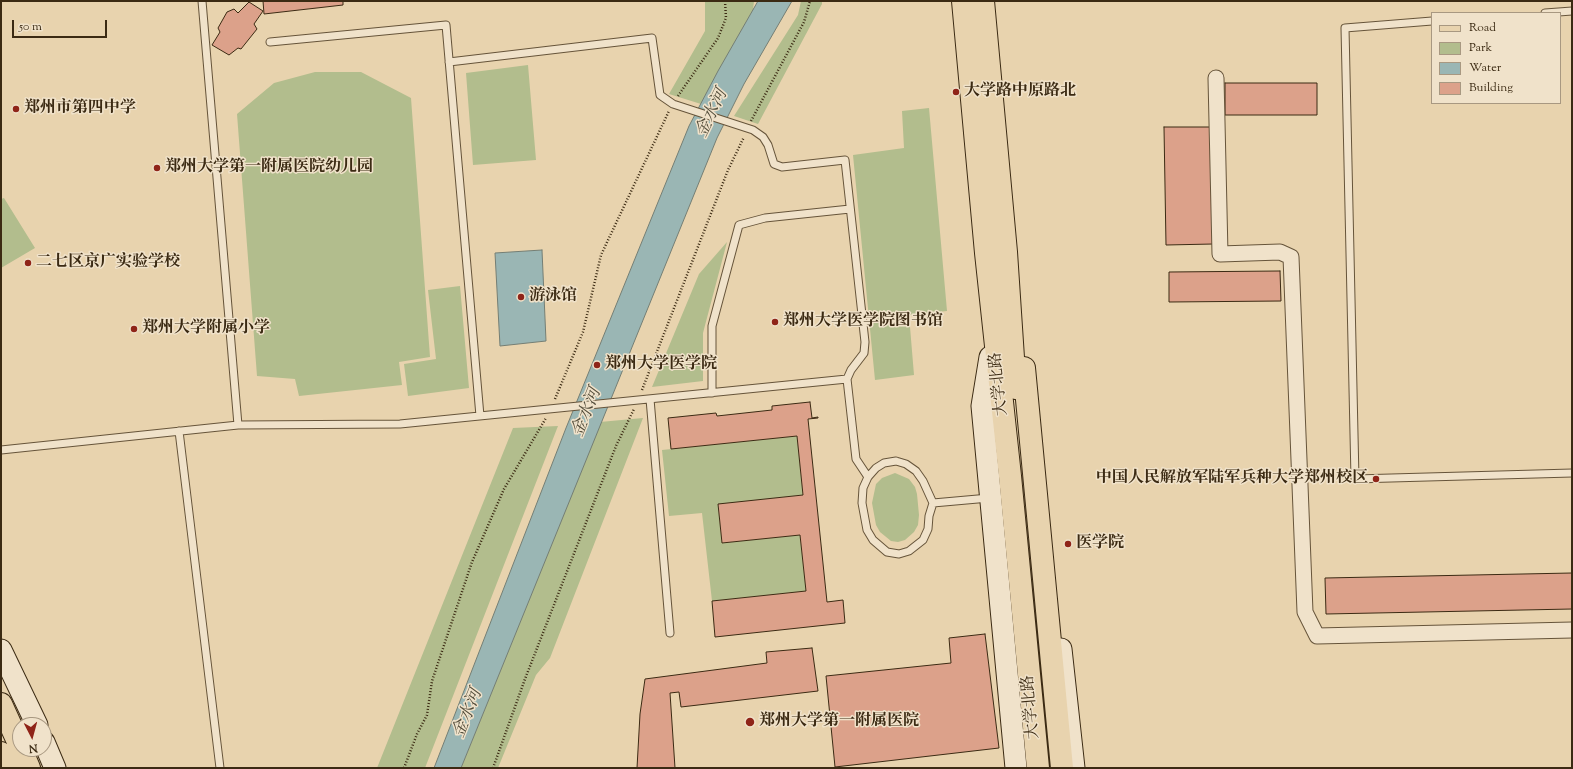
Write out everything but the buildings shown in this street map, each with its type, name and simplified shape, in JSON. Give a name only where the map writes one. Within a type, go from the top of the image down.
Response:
[{"type":"main road","name":"大学北路","points":[[963,1],[996,252]]},
{"type":"main road","name":"大学北路","points":[[983,1],[996,252],[1016,475],[1038,768]]},
{"type":"main road","points":[[996,252],[1023,356],[1062,768]]},
{"type":"main road","points":[[996,252],[990,357],[1027,768]]},
{"type":"main road","name":"大学北路","points":[[1016,475],[1050,768]]},
{"type":"main road","points":[[1,704],[12,728]]},
{"type":"main road","points":[[1,753],[7,768]]},
{"type":"main road","points":[[25,757],[29,768]]},
{"type":"street","points":[[1216,78],[1220,254],[1280,252],[1292,257],[1305,612],[1317,636],[1572,630]]},
{"type":"street","points":[[1023,356],[1036,411],[1074,768]]},
{"type":"street","points":[[990,357],[982,406],[1016,768]]},
{"type":"street","points":[[1,650],[33,717]]},
{"type":"street","points":[[50,757],[55,768]]},
{"type":"lane","points":[[202,1],[238,425]]},
{"type":"lane","points":[[1558,12],[1572,11]]},
{"type":"lane","points":[[1431,21],[1345,28],[1356,480],[1572,473]]},
{"type":"lane","points":[[270,42],[446,25],[480,416]]},
{"type":"lane","points":[[449,62],[652,38],[660,95],[673,104],[748,128],[762,137],[768,145],[774,164],[782,167],[845,160],[866,342],[864,353],[851,370],[847,379],[856,459],[868,477]]},
{"type":"lane","points":[[712,393],[712,326],[739,225],[765,218],[850,209]]},
{"type":"lane","points":[[1,450],[238,425],[400,424],[847,379]]},
{"type":"lane","points":[[650,399],[670,633]]},
{"type":"lane","points":[[179,431],[220,768]]},
{"type":"lane","points":[[896,461],[906,464],[916,471],[934,503],[929,516],[928,529],[922,540],[909,551],[899,554],[887,552],[879,547],[867,530],[862,503],[863,488],[868,477],[876,468],[884,463],[896,461]]},
{"type":"lane","points":[[934,503],[991,498]]},
{"type":"path","points":[[404,768],[417,734],[427,715],[432,681],[472,562],[504,489],[551,409],[582,332],[601,255],[673,104],[718,38],[726,18],[725,1]]},
{"type":"path","points":[[493,768],[525,680],[613,454],[638,400],[728,170],[748,128],[804,22],[810,1]]},
{"type":"green space","points":[[705,1],[754,1],[753,10],[701,104],[669,94],[705,31]]},
{"type":"green space","points":[[801,1],[822,1],[822,4],[758,124],[734,116],[798,15]]},
{"type":"green space","points":[[528,65],[536,160],[473,165],[466,73]]},
{"type":"green space","points":[[315,72],[361,72],[411,98],[430,357],[399,362],[402,385],[299,396],[295,379],[257,376],[237,114],[274,83]]},
{"type":"green space","points":[[929,108],[947,311],[909,315],[914,375],[875,380],[853,155],[904,148],[902,111]]},
{"type":"green space","points":[[4,198],[35,248],[1,268],[1,199]]},
{"type":"green space","points":[[727,242],[703,333],[703,381],[652,387],[699,274]]},
{"type":"green space","points":[[460,286],[469,388],[408,396],[404,364],[436,359],[428,290]]},
{"type":"green space","points":[[643,418],[550,658],[536,675],[498,768],[461,768],[600,422]]},
{"type":"green space","points":[[558,426],[425,768],[377,768],[513,428]]},
{"type":"green space","points":[[797,436],[803,495],[718,505],[722,543],[800,535],[806,591],[712,601],[702,513],[669,516],[662,450]]},
{"type":"green space","points":[[895,473],[909,479],[915,487],[919,515],[918,525],[914,532],[905,540],[898,542],[891,541],[880,532],[876,525],[872,503],[876,484],[882,478]]},
{"type":"water","name":"金水河","points":[[758,1],[792,1],[744,84],[717,138],[461,768],[434,768],[566,428],[689,126]]},
{"type":"water","name":"游泳馆","points":[[542,250],[546,341],[500,346],[495,253]]},
{"type":"place","name":"大学路中原路北","points":[[956,92]]},
{"type":"place","name":"郑州市第四中学","points":[[16,109]]},
{"type":"place","name":"郑州大学第一附属医院幼儿园","points":[[157,168]]},
{"type":"place","name":"二七区京广实验学校","points":[[28,263]]},
{"type":"place","name":"游泳馆","points":[[521,297]]},
{"type":"place","name":"郑州大学医学院图书馆","points":[[775,322]]},
{"type":"place","name":"郑州大学附属小学","points":[[134,329]]},
{"type":"place","name":"郑州大学医学院","points":[[597,365]]},
{"type":"place","name":"中国人民解放军陆军兵种大学郑州校区","points":[[1376,479]]},
{"type":"place","name":"医学院","points":[[1068,544]]},
{"type":"place","name":"郑州大学第一附属医院","points":[[750,722]]}]
